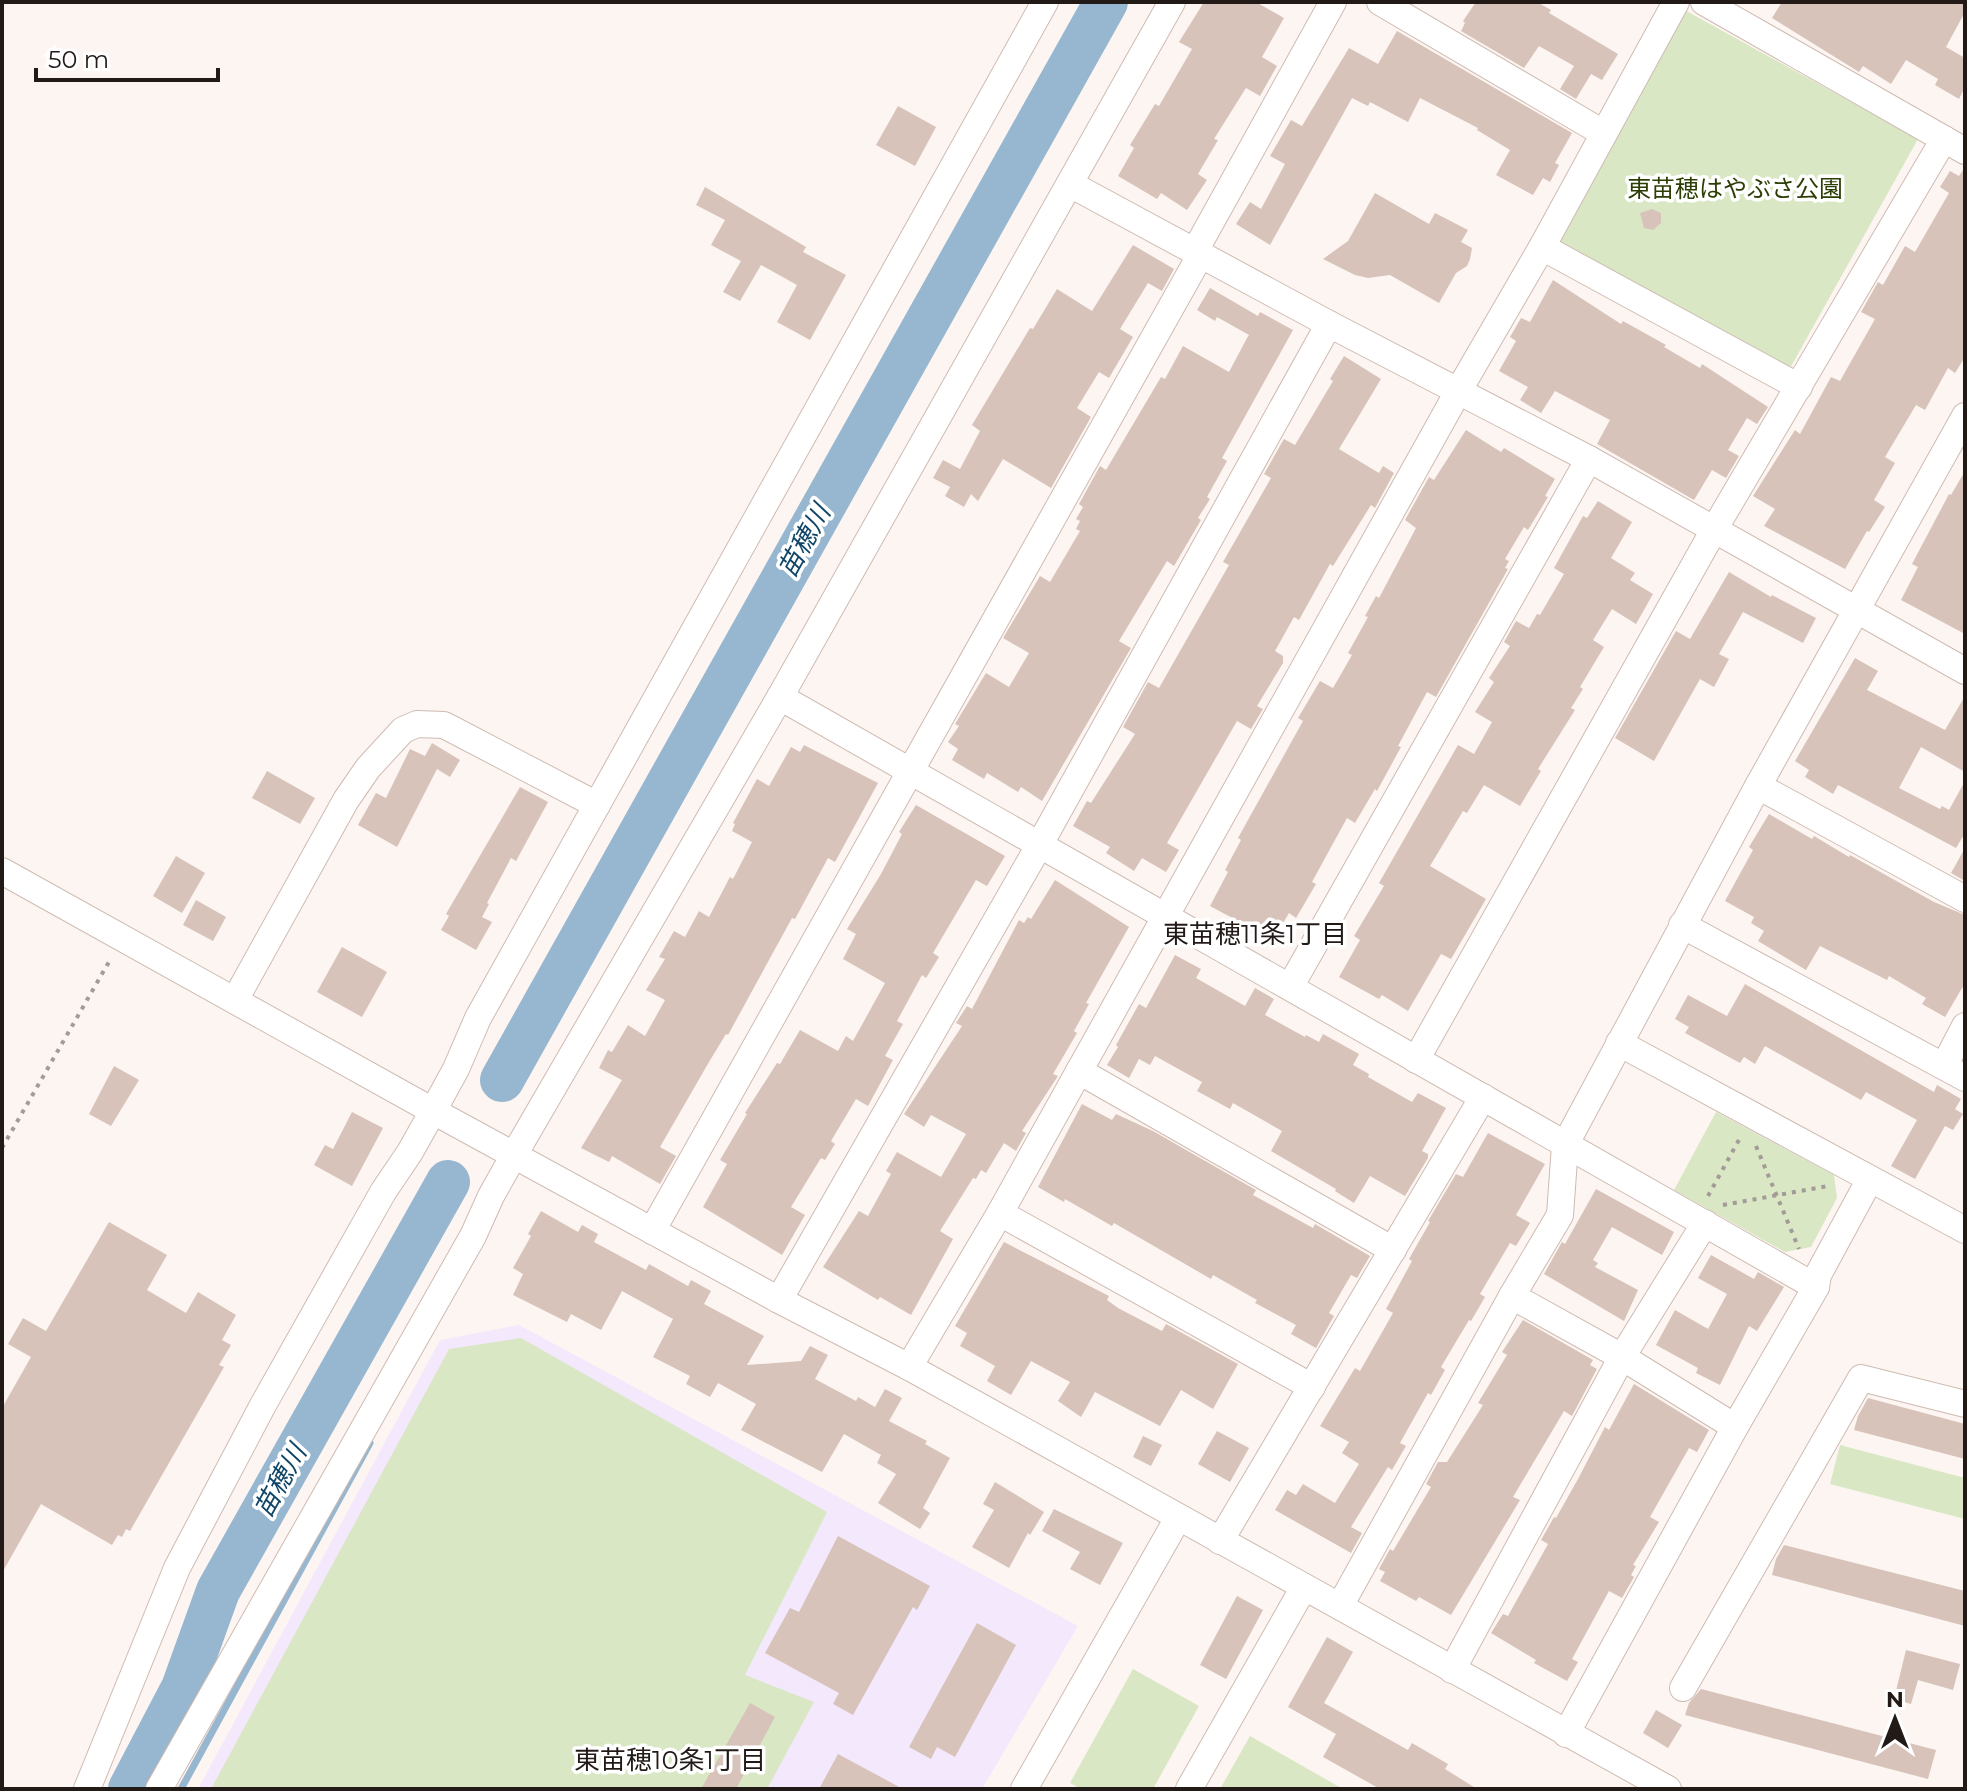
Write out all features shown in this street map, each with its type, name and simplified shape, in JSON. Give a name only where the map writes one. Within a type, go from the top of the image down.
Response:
[{"type":"street","points":[[87,1789],[177,1568],[270,1392],[383,1192],[433,1111],[456,1069],[478,1018],[1045,2]]},
{"type":"street","points":[[159,1789],[473,1236],[514,1155],[780,697],[1172,2]]},
{"type":"street","points":[[652,1231],[1198,253],[1333,2]]},
{"type":"street","points":[[1380,2],[1603,133]]},
{"type":"street","points":[[909,1367],[1000,1213],[1459,390],[1542,247],[1676,2]]},
{"type":"street","points":[[1416,1060],[1715,528],[1799,387],[1955,145],[1704,2]]},
{"type":"street","points":[[1070,184],[1329,324],[1589,459],[1965,671]]},
{"type":"street","points":[[1542,247],[1799,387]]},
{"type":"street","points":[[779,1300],[1040,844],[1329,324]]},
{"type":"street","points":[[1340,1606],[1560,1215],[1565,1145],[1758,786],[1965,416]]},
{"type":"street","points":[[1290,987],[1589,459]]},
{"type":"street","points":[[780,697],[1565,1145],[1707,1213],[1816,1287]]},
{"type":"street","points":[[235,1000],[346,800],[368,768],[403,730],[417,724],[444,725],[597,805]]},
{"type":"street","points":[[1758,786],[1965,899]]},
{"type":"street","points":[[2,871],[652,1231],[909,1367],[1668,1789]]},
{"type":"street","points":[[1682,925],[1954,1072],[1965,1026]]},
{"type":"street","points":[[1619,1043],[1965,1230]]},
{"type":"street","points":[[1079,1071],[1393,1250]]},
{"type":"street","points":[[1220,1541],[1483,1097]]},
{"type":"street","points":[[1566,1734],[1816,1287],[1818,1275],[1870,1179]]},
{"type":"street","points":[[1000,1213],[1312,1387]]},
{"type":"street","points":[[1452,1670],[1622,1357],[1707,1213]]},
{"type":"street","points":[[1512,1296],[1622,1357],[1735,1427]]},
{"type":"street","points":[[1683,1688],[1861,1378],[1965,1404]]},
{"type":"street","points":[[1024,1789],[1178,1518]]},
{"type":"street","points":[[1189,1789],[1304,1587]]},
{"type":"path","points":[[2,1148],[123,937]]},
{"type":"path","points":[[1707,1213],[1747,1125]]},
{"type":"path","points":[[1753,1139],[1802,1257]]},
{"type":"path","points":[[1707,1213],[1776,1195],[1838,1185]]},
{"type":"shaded area","points":[[519,1325],[1078,1626],[982,1789],[198,1789],[440,1340]]},
{"type":"green space","name":"東苗穂はやぶさ公園","points":[[1681,8],[1918,139],[1789,370],[1552,240]]},
{"type":"green space","points":[[1716,1112],[1834,1175],[1837,1198],[1811,1247],[1785,1252],[1674,1190]]},
{"type":"green space","points":[[521,1338],[827,1512],[745,1675],[814,1702],[767,1789],[211,1789],[449,1349]]},
{"type":"green space","points":[[1840,1445],[1965,1478],[1965,1519],[1830,1484]]},
{"type":"green space","points":[[1133,1669],[1199,1706],[1153,1789],[1081,1789],[1070,1783]]},
{"type":"green space","points":[[1250,1736],[1343,1789],[1220,1789]]},
{"type":"building","points":[[1204,2],[1256,2],[1284,18],[1262,57],[1277,66],[1260,96],[1246,88],[1214,139],[1218,140],[1198,174],[1207,180],[1187,210],[1161,193],[1157,199],[1118,176],[1134,148],[1130,145],[1155,104],[1159,106],[1192,49],[1179,42]]},
{"type":"building","points":[[1476,2],[1537,2],[1551,10],[1549,13],[1618,54],[1602,80],[1591,74],[1576,99],[1560,89],[1574,66],[1539,46],[1524,68],[1461,31],[1463,21]]},
{"type":"building","points":[[1782,2],[1965,2],[1965,12],[1946,47],[1965,58],[1965,87],[1959,99],[1935,85],[1938,79],[1906,60],[1891,84],[1863,66],[1859,72],[1772,18]]},
{"type":"building","points":[[1397,31],[1572,133],[1555,163],[1559,165],[1550,182],[1543,178],[1533,195],[1496,175],[1510,150],[1478,128],[1420,98],[1408,122],[1370,102],[1368,106],[1352,98],[1270,245],[1236,224],[1250,202],[1261,209],[1285,164],[1270,156],[1291,120],[1302,126],[1349,48],[1378,64]]},
{"type":"building","points":[[898,106],[936,127],[915,166],[876,145]]},
{"type":"building","points":[[1965,167],[1965,357],[1955,373],[1948,368],[1925,410],[1916,405],[1885,457],[1895,463],[1874,500],[1885,507],[1845,569],[1764,526],[1775,509],[1753,496],[1795,430],[1800,434],[1831,377],[1840,381],[1875,319],[1861,312],[1878,282],[1883,285],[1905,246],[1915,252],[1949,193],[1940,187],[1950,171],[1959,176]]},
{"type":"building","points":[[705,187],[806,247],[803,252],[846,275],[810,340],[777,322],[797,285],[761,265],[740,301],[723,292],[741,261],[711,245],[725,220],[696,205]]},
{"type":"building","points":[[1375,193],[1429,224],[1435,213],[1468,230],[1461,242],[1472,248],[1470,259],[1467,266],[1456,273],[1439,303],[1390,275],[1368,278],[1355,275],[1323,259],[1348,241]]},
{"type":"building","points":[[1652,209],[1661,213],[1661,223],[1653,230],[1644,228],[1640,213]]},
{"type":"building","points":[[1133,245],[1174,269],[1162,291],[1148,283],[1120,329],[1133,337],[1109,378],[1099,372],[1077,408],[1091,417],[1051,488],[1003,459],[978,501],[971,494],[964,507],[945,496],[950,487],[933,478],[943,460],[960,469],[980,431],[972,425],[1057,289],[1092,311]]},
{"type":"building","points":[[1553,280],[1621,324],[1623,321],[1700,368],[1702,364],[1768,407],[1757,424],[1747,418],[1728,450],[1739,456],[1726,478],[1712,470],[1694,500],[1597,444],[1610,420],[1555,391],[1541,413],[1520,400],[1528,387],[1499,371],[1516,341],[1510,337],[1521,318],[1530,322]]},
{"type":"building","points":[[1210,288],[1258,316],[1260,312],[1293,330],[1222,458],[1227,461],[1207,497],[1210,499],[1198,518],[1201,520],[1174,566],[1167,561],[1119,641],[1131,648],[1042,801],[1021,787],[1018,792],[987,773],[984,779],[952,760],[958,749],[948,742],[959,726],[955,724],[986,673],[1009,687],[1029,653],[1003,638],[1040,576],[1050,582],[1080,531],[1076,529],[1080,521],[1076,519],[1083,507],[1079,504],[1100,466],[1106,470],[1183,346],[1229,372],[1249,335],[1197,310]]},
{"type":"building","points":[[1344,356],[1381,379],[1339,449],[1379,473],[1383,466],[1394,473],[1375,508],[1371,505],[1333,566],[1330,564],[1299,620],[1294,617],[1275,651],[1283,656],[1283,663],[1257,706],[1263,709],[1251,729],[1237,721],[1167,843],[1179,850],[1166,872],[1142,858],[1134,871],[1106,853],[1110,847],[1073,826],[1135,734],[1123,727],[1148,682],[1159,688],[1229,565],[1223,562],[1271,478],[1264,474],[1281,444],[1284,439],[1295,445],[1333,381],[1330,379]]},
{"type":"building","points":[[1466,430],[1501,452],[1504,448],[1555,479],[1528,530],[1524,527],[1505,559],[1509,561],[1505,568],[1508,569],[1436,697],[1427,692],[1377,791],[1375,789],[1355,823],[1347,818],[1296,918],[1289,913],[1270,945],[1248,932],[1251,928],[1210,906],[1228,872],[1225,870],[1241,840],[1238,838],[1303,721],[1298,718],[1320,681],[1333,688],[1352,655],[1348,653],[1368,617],[1365,616],[1376,596],[1379,598],[1416,528],[1405,520],[1429,477],[1434,480]]},
{"type":"building","points":[[1965,471],[1965,634],[1901,600],[1918,567],[1912,564],[1949,494]]},
{"type":"building","points":[[1598,501],[1632,522],[1611,558],[1635,573],[1630,580],[1653,594],[1636,624],[1612,609],[1593,640],[1604,647],[1580,687],[1583,689],[1571,708],[1575,710],[1538,769],[1541,771],[1520,806],[1484,785],[1467,813],[1463,811],[1430,866],[1486,899],[1451,959],[1441,954],[1408,1011],[1382,995],[1379,999],[1339,977],[1360,940],[1354,936],[1384,886],[1379,883],[1458,745],[1474,754],[1492,722],[1475,712],[1494,682],[1489,678],[1510,646],[1504,642],[1516,621],[1529,628],[1537,614],[1540,615],[1564,574],[1554,568],[1583,516],[1587,518]]},
{"type":"building","points":[[1729,572],[1771,597],[1816,618],[1803,643],[1743,612],[1719,654],[1729,659],[1714,687],[1700,679],[1654,761],[1615,738],[1676,631],[1690,639]]},
{"type":"building","points":[[1855,658],[1878,671],[1867,690],[1945,730],[1965,696],[1965,772],[1921,747],[1899,788],[1940,809],[1942,806],[1949,810],[1965,781],[1965,833],[1956,848],[1838,785],[1833,794],[1805,777],[1809,770],[1795,761]]},
{"type":"building","points":[[432,743],[460,760],[450,777],[437,769],[397,847],[358,825],[376,793],[386,798],[410,749],[425,756]]},
{"type":"building","points":[[804,745],[878,783],[835,862],[828,858],[795,919],[792,918],[728,1035],[660,1147],[676,1156],[660,1184],[612,1156],[609,1162],[581,1148],[622,1080],[599,1068],[608,1050],[612,1052],[628,1025],[645,1036],[665,1000],[646,990],[665,959],[659,957],[674,931],[685,937],[699,911],[709,917],[730,877],[733,879],[752,842],[732,831],[733,823],[757,779],[769,786],[791,747],[800,752]]},
{"type":"building","points":[[267,771],[315,798],[300,824],[252,798]]},
{"type":"building","points":[[520,787],[548,802],[516,861],[511,858],[487,903],[482,917],[492,922],[476,950],[441,930],[449,916],[446,914]]},
{"type":"building","points":[[916,805],[1005,856],[987,886],[976,880],[933,953],[939,957],[926,978],[922,975],[897,1021],[903,1024],[885,1056],[893,1060],[868,1106],[856,1099],[831,1141],[835,1144],[825,1160],[821,1158],[791,1207],[805,1215],[782,1255],[703,1207],[727,1164],[720,1160],[745,1113],[800,1030],[838,1051],[846,1036],[853,1041],[885,983],[843,959],[856,934],[847,929],[881,874],[902,834],[899,832]]},
{"type":"building","points":[[1769,814],[1934,902],[1965,915],[1965,983],[1945,1017],[1922,1004],[1926,998],[1889,976],[1887,980],[1820,946],[1806,970],[1758,941],[1764,931],[1751,923],[1754,917],[1725,901],[1753,850],[1749,847]]},
{"type":"building","points":[[1965,848],[1965,881],[1951,873]]},
{"type":"building","points":[[176,856],[205,873],[182,913],[153,896]]},
{"type":"building","points":[[1055,880],[1129,927],[1086,1003],[1089,1004],[1074,1031],[1077,1033],[1053,1074],[1058,1076],[1022,1131],[1026,1133],[1016,1151],[1004,1143],[986,1173],[981,1170],[976,1179],[973,1178],[940,1231],[953,1239],[911,1315],[880,1297],[878,1300],[823,1267],[859,1211],[868,1216],[891,1174],[886,1171],[897,1152],[941,1177],[966,1134],[931,1115],[924,1127],[904,1114],[962,1026],[956,1023],[967,1006],[972,1009],[1019,920],[1024,923],[1028,917],[1031,919]]},
{"type":"building","points":[[196,900],[226,917],[213,941],[183,925]]},
{"type":"building","points":[[342,947],[387,972],[362,1017],[317,992]]},
{"type":"building","points":[[1175,955],[1201,969],[1196,978],[1245,1006],[1255,988],[1274,999],[1265,1015],[1305,1037],[1319,1042],[1323,1034],[1359,1054],[1353,1065],[1412,1102],[1418,1093],[1446,1108],[1422,1151],[1428,1154],[1428,1158],[1405,1196],[1370,1176],[1354,1203],[1271,1151],[1282,1131],[1233,1103],[1230,1109],[1197,1091],[1202,1082],[1155,1056],[1150,1065],[1139,1059],[1129,1078],[1107,1065],[1139,1004],[1146,1008]]},
{"type":"building","points":[[1745,984],[1934,1092],[1937,1085],[1961,1099],[1955,1109],[1963,1114],[1953,1130],[1945,1126],[1915,1179],[1891,1166],[1917,1120],[1866,1092],[1861,1100],[1765,1046],[1755,1064],[1744,1057],[1740,1063],[1685,1033],[1689,1027],[1675,1019],[1688,995],[1727,1016]]},
{"type":"building","points":[[114,1066],[139,1080],[111,1126],[89,1114]]},
{"type":"building","points":[[1082,1104],[1112,1120],[1116,1114],[1153,1131],[1256,1190],[1253,1195],[1313,1228],[1315,1224],[1370,1256],[1357,1278],[1351,1275],[1329,1313],[1334,1316],[1316,1348],[1291,1334],[1296,1325],[1255,1303],[1257,1300],[1213,1275],[1211,1279],[1114,1223],[1112,1226],[1038,1187]]},
{"type":"building","points":[[352,1112],[383,1128],[352,1186],[314,1165],[325,1145],[333,1149]]},
{"type":"building","points":[[1488,1133],[1545,1164],[1516,1215],[1530,1223],[1516,1246],[1510,1243],[1480,1294],[1485,1297],[1441,1367],[1445,1370],[1431,1395],[1428,1393],[1400,1443],[1406,1446],[1392,1470],[1388,1467],[1351,1527],[1362,1533],[1351,1553],[1275,1510],[1287,1490],[1296,1495],[1303,1484],[1335,1503],[1359,1464],[1342,1453],[1349,1442],[1320,1426],[1355,1368],[1360,1371],[1393,1313],[1386,1309],[1412,1261],[1409,1259],[1428,1221],[1456,1174],[1463,1177]]},
{"type":"building","points":[[1596,1189],[1674,1232],[1662,1255],[1612,1227],[1593,1260],[1598,1263],[1595,1267],[1638,1290],[1624,1321],[1544,1274]]},
{"type":"building","points":[[541,1211],[578,1232],[582,1225],[598,1234],[594,1242],[646,1270],[649,1264],[688,1286],[691,1280],[711,1291],[704,1304],[764,1336],[747,1365],[801,1361],[810,1346],[828,1355],[815,1379],[856,1401],[858,1397],[875,1407],[885,1389],[902,1398],[889,1421],[927,1441],[925,1444],[950,1458],[923,1508],[930,1513],[920,1529],[878,1503],[896,1474],[877,1463],[881,1455],[844,1434],[822,1472],[741,1430],[756,1404],[718,1383],[710,1397],[686,1384],[690,1376],[653,1357],[673,1319],[622,1291],[601,1330],[571,1314],[567,1322],[513,1295],[523,1274],[513,1268]]},
{"type":"building","points":[[109,1222],[167,1255],[147,1290],[186,1313],[198,1292],[236,1315],[222,1340],[231,1345],[219,1365],[224,1367],[130,1531],[126,1529],[122,1537],[118,1535],[112,1545],[41,1504],[2,1573],[2,1408],[31,1357],[8,1344],[23,1318],[46,1331]]},
{"type":"building","points":[[1004,1242],[1109,1296],[1107,1300],[1118,1308],[1162,1331],[1166,1324],[1238,1364],[1213,1409],[1181,1390],[1160,1426],[1095,1392],[1081,1417],[1058,1401],[1070,1382],[1031,1361],[1011,1395],[987,1381],[995,1366],[960,1346],[967,1333],[955,1326]]},
{"type":"building","points":[[1711,1255],[1754,1279],[1758,1272],[1784,1287],[1757,1331],[1749,1326],[1720,1385],[1696,1373],[1698,1368],[1656,1345],[1675,1310],[1708,1329],[1727,1294],[1698,1278]]},
{"type":"building","points":[[1523,1320],[1593,1360],[1590,1365],[1597,1369],[1572,1416],[1564,1411],[1513,1497],[1520,1500],[1451,1615],[1419,1597],[1416,1601],[1380,1581],[1385,1572],[1379,1569],[1431,1487],[1426,1484],[1438,1462],[1447,1462],[1483,1405],[1478,1403],[1507,1355],[1502,1352]]},
{"type":"building","points":[[1634,1384],[1709,1430],[1697,1452],[1689,1448],[1650,1517],[1659,1522],[1633,1565],[1636,1566],[1631,1575],[1634,1577],[1622,1598],[1609,1591],[1572,1659],[1578,1662],[1567,1681],[1534,1663],[1536,1660],[1491,1633],[1503,1614],[1508,1616],[1548,1544],[1541,1540],[1605,1427],[1609,1430]]},
{"type":"building","points":[[1868,1398],[1965,1424],[1965,1459],[1854,1430]]},
{"type":"building","points":[[1217,1431],[1249,1448],[1230,1482],[1198,1464]]},
{"type":"building","points":[[1143,1436],[1162,1445],[1151,1466],[1133,1457]]},
{"type":"building","points":[[995,1482],[1044,1512],[1030,1535],[1028,1533],[1009,1568],[972,1547],[994,1510],[983,1504]]},
{"type":"building","points":[[1054,1509],[1123,1543],[1100,1585],[1070,1569],[1080,1552],[1042,1531]]},
{"type":"building","points":[[838,1536],[930,1586],[917,1610],[913,1607],[853,1715],[833,1704],[839,1693],[765,1653],[790,1608],[799,1612]]},
{"type":"building","points":[[1784,1545],[1965,1591],[1965,1626],[1772,1575]]},
{"type":"building","points":[[1237,1596],[1263,1610],[1226,1679],[1200,1665]]},
{"type":"building","points":[[977,1623],[1016,1645],[955,1757],[937,1747],[931,1759],[909,1747]]},
{"type":"building","points":[[1327,1637],[1353,1652],[1324,1703],[1408,1750],[1412,1743],[1448,1764],[1445,1769],[1477,1789],[1380,1789],[1323,1757],[1336,1734],[1288,1707]]},
{"type":"building","points":[[1906,1650],[1960,1664],[1953,1690],[1918,1680],[1911,1704],[1894,1699]]},
{"type":"building","points":[[1701,1689],[1936,1750],[1928,1779],[1685,1715],[1689,1703]]},
{"type":"building","points":[[750,1703],[775,1717],[736,1789],[701,1789]]},
{"type":"building","points":[[1656,1710],[1682,1725],[1668,1748],[1643,1733]]},
{"type":"building","points":[[838,1754],[903,1789],[819,1789]]},
{"type":"waterway","name":"苗穂川","points":[[502,1080],[1106,2]]},
{"type":"waterway","name":"苗穂川","points":[[130,1789],[183,1688],[218,1591],[448,1182]]},
{"type":"waterway","points":[[181,1789],[370,1443]]},
{"type":"district","name":"東苗穂11条1丁目","points":[[1255,934]]},
{"type":"district","name":"東苗穂10条1丁目","points":[[670,1760]]}]
